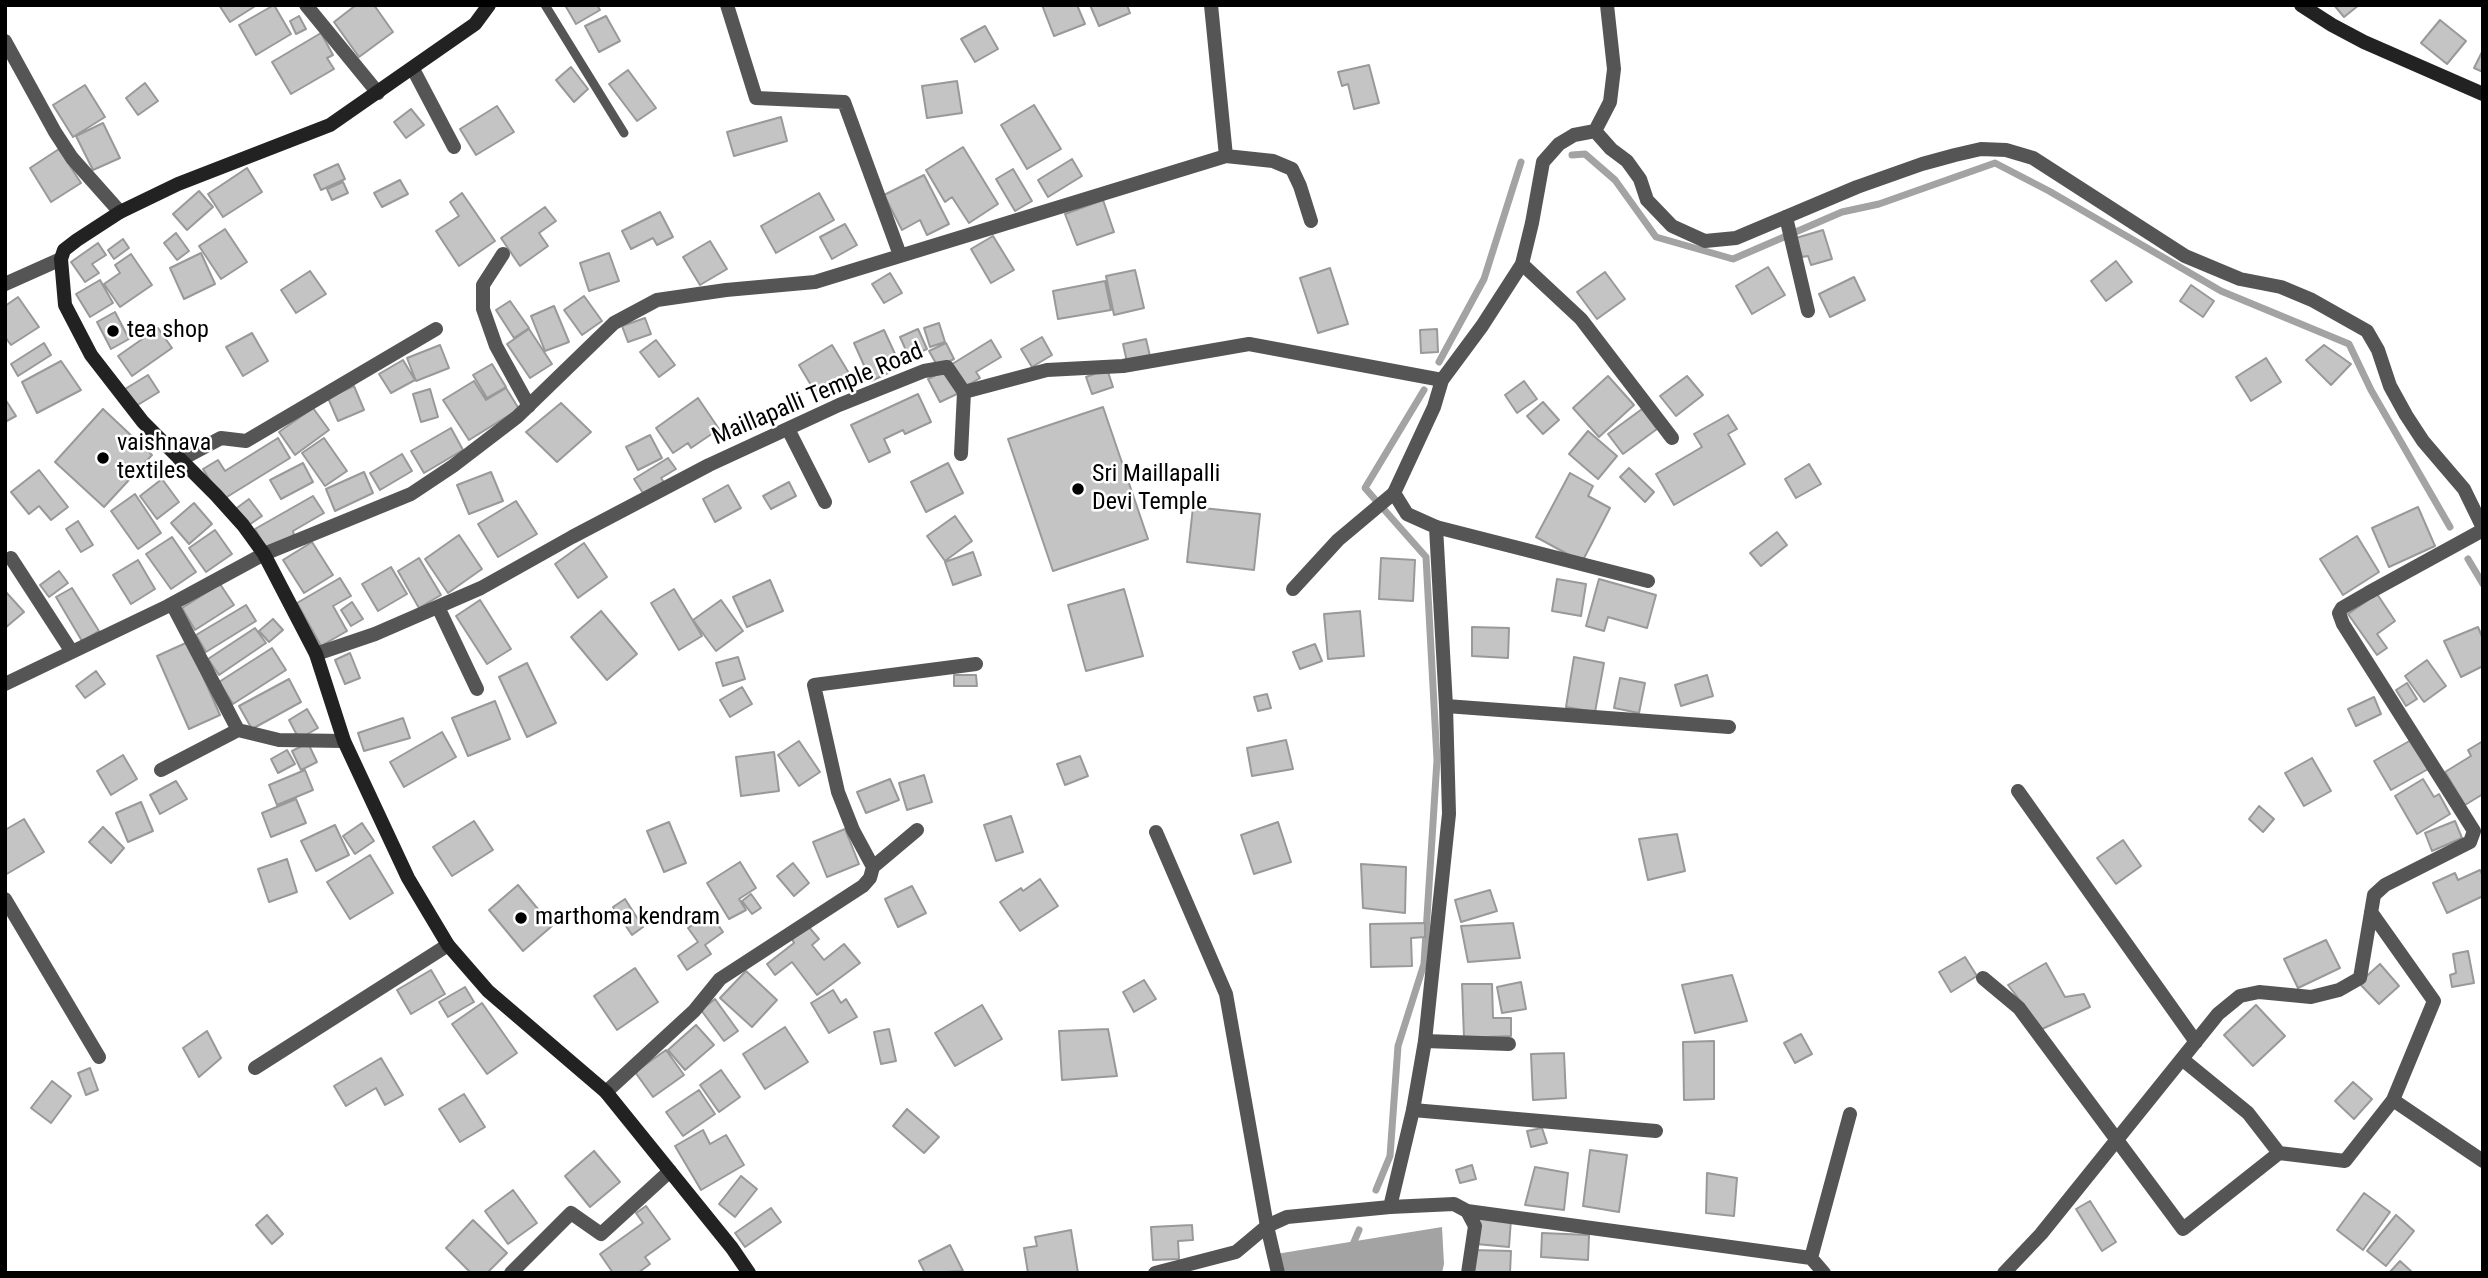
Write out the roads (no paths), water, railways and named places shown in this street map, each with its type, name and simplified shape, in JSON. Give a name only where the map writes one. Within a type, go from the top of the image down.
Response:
[{"type":"main road","points":[[489,5],[475,24],[330,125],[178,184],[120,212],[71,245],[64,250],[61,259],[65,305],[91,355],[143,422],[243,525],[264,554],[316,653],[344,741],[408,878],[448,945],[488,991],[606,1093],[732,1248],[749,1273]]},
{"type":"main road","points":[[2301,5],[2364,41],[2483,94]]},
{"type":"street","points":[[306,5],[378,93]]},
{"type":"street","points":[[727,5],[756,98],[844,102],[901,255]]},
{"type":"street","points":[[1211,5],[1226,156]]},
{"type":"street","points":[[1595,131],[1610,102],[1614,69],[1607,5]]},
{"type":"street","points":[[5,41],[43,112],[72,158],[120,212]]},
{"type":"street","points":[[413,69],[454,148]]},
{"type":"street","points":[[1595,131],[1611,149],[1627,161],[1640,179],[1647,200],[1663,217],[1672,226],[1705,241],[1737,238],[1857,187],[1922,163],[1980,149],[2006,150],[2033,158],[2185,256],[2240,279],[2281,287],[2312,300],[2367,331],[2378,350],[2390,386],[2406,415],[2423,441],[2464,489],[2483,529],[2342,608],[2339,613],[2343,624],[2474,831],[2470,842],[2385,885],[2374,895],[2360,978],[2339,990],[2311,997],[2259,992],[2240,996],[2218,1014],[2041,1234],[2004,1273]]},
{"type":"street","points":[[1293,589],[1338,540],[1394,493],[1434,408],[1442,380],[1482,326],[1521,264],[1532,223],[1543,162],[1559,144],[1574,135],[1595,131]]},
{"type":"street","points":[[5,684],[172,604],[264,554],[411,494],[453,466],[528,406],[614,323],[657,300],[726,290],[815,282],[1226,156],[1273,161],[1292,169],[1311,221]]},
{"type":"street","points":[[1786,216],[1808,311]]},
{"type":"street","points":[[503,254],[483,285],[483,309],[496,346],[528,406]]},
{"type":"street","points":[[5,284],[61,259]]},
{"type":"street","points":[[1521,264],[1581,319],[1672,438]]},
{"type":"street","points":[[180,460],[221,438],[246,441],[436,329]]},
{"type":"street","points":[[961,454],[964,392],[1047,370],[1123,366],[1249,344],[1442,380]]},
{"type":"street","name":"Maillapalli Temple Road","points":[[316,653],[375,634],[481,588],[709,465],[924,371],[947,367],[964,392]]},
{"type":"street","points":[[788,429],[825,502]]},
{"type":"street","points":[[1394,493],[1407,514],[1436,527],[1648,581]]},
{"type":"street","points":[[1390,1207],[1413,1110],[1425,1041],[1449,814],[1436,527]]},
{"type":"street","points":[[11,558],[72,652]]},
{"type":"street","points":[[172,604],[238,730]]},
{"type":"street","points":[[438,607],[477,689]]},
{"type":"street","points":[[873,867],[853,830],[838,792],[814,685],[976,664]]},
{"type":"street","points":[[1446,706],[1729,727]]},
{"type":"street","points":[[161,770],[238,730],[279,740],[344,741]]},
{"type":"street","points":[[2018,791],[2196,1042]]},
{"type":"street","points":[[606,1093],[694,1011],[720,979],[863,886],[870,878],[873,867],[917,830]]},
{"type":"street","points":[[1156,832],[1226,994],[1267,1226],[1278,1273]]},
{"type":"street","points":[[5,899],[99,1057]]},
{"type":"street","points":[[2182,1059],[2248,1113],[2279,1153],[2344,1161],[2393,1100],[2434,1001],[2371,912]]},
{"type":"street","points":[[256,1068],[448,945]]},
{"type":"street","points":[[1983,978],[2020,1008],[2183,1229],[2279,1153]]},
{"type":"street","points":[[1425,1041],[1509,1044]]},
{"type":"street","points":[[2393,1100],[2483,1161]]},
{"type":"street","points":[[1413,1110],[1656,1131]]},
{"type":"street","points":[[1811,1258],[1850,1114]]},
{"type":"street","points":[[511,1273],[571,1213],[601,1234],[670,1171]]},
{"type":"street","points":[[1155,1273],[1236,1252],[1267,1226],[1287,1217],[1454,1204],[1467,1211],[1811,1258],[1824,1273]]},
{"type":"street","points":[[1467,1211],[1475,1226],[1468,1273]]},
{"type":"lane","points":[[545,5],[624,133]]},
{"type":"waterway","points":[[1572,155],[1585,154],[1615,180],[1656,237],[1733,259],[1842,212],[1879,204],[1995,163],[2049,191],[2221,291],[2349,344],[2371,390],[2450,527]]},
{"type":"waterway","points":[[1439,362],[1484,279],[1521,162]]},
{"type":"waterway","points":[[1376,1190],[1390,1156],[1398,1046],[1424,964],[1437,760],[1426,557],[1365,488],[1424,390]]},
{"type":"waterway","points":[[2468,559],[2483,584]]},
{"type":"waterway","points":[[1351,1249],[1359,1230]]},
{"type":"place","name":"tea shop","points":[[113,331]]},
{"type":"place","name":"vaishnava textiles","points":[[103,458]]},
{"type":"place","name":"Sri Maillapalli Devi Temple","points":[[1078,489]]},
{"type":"place","name":"marthoma kendram","points":[[521,918]]}]
